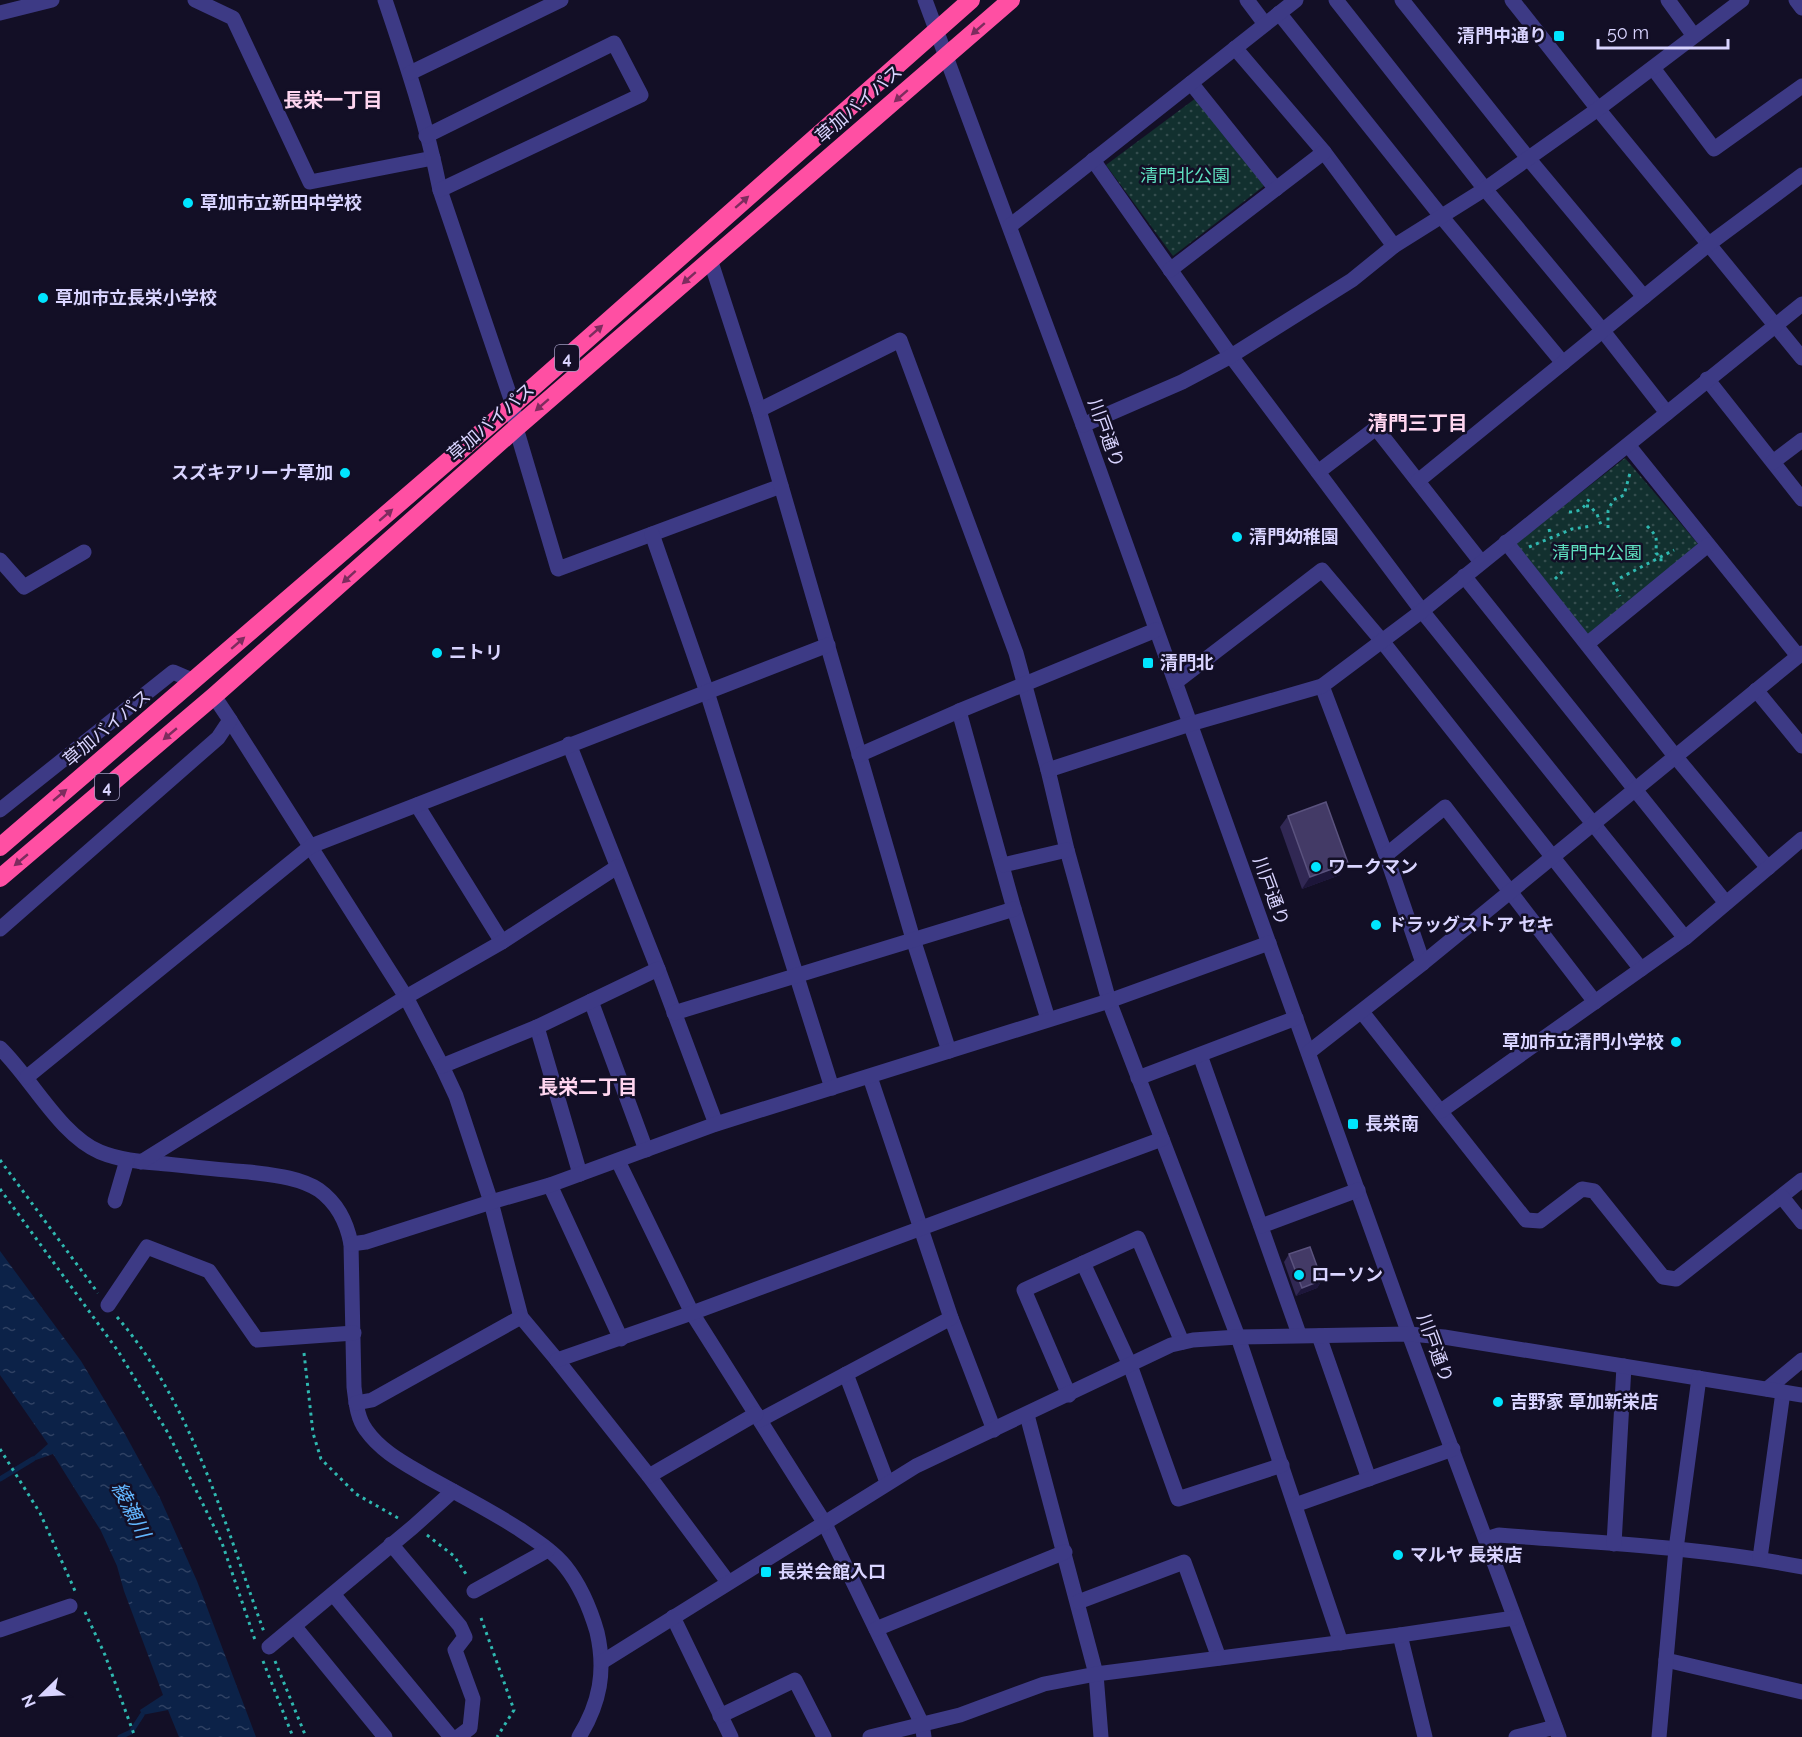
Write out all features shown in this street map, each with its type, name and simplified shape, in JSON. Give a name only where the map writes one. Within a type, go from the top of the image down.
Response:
[{"type":"highway","name":"草加バイパス","points":[[0,847],[513,405],[971,0]]},
{"type":"highway","name":"草加バイパス","points":[[0,878],[214,696],[516,428],[1011,0]]},
{"type":"street","points":[[0,13],[52,0]]},
{"type":"street","points":[[195,0],[233,18],[310,182],[434,158]]},
{"type":"street","points":[[385,0],[410,73],[434,158],[440,190],[513,405],[516,428],[558,569],[781,486]]},
{"type":"street","points":[[410,73],[561,0]]},
{"type":"street","name":"川戸通り","points":[[925,0],[1083,425],[1409,1334],[1557,1732]]},
{"type":"street","points":[[1247,0],[1265,24]]},
{"type":"street","points":[[1010,226],[1296,0]]},
{"type":"street","points":[[1336,0],[1485,189],[1603,331],[1667,413]]},
{"type":"street","points":[[1402,0],[1528,158],[1644,297]]},
{"type":"street","points":[[1512,0],[1802,358]]},
{"type":"street","points":[[1668,0],[1694,36]]},
{"type":"street","points":[[1796,0],[1802,8]]},
{"type":"street","points":[[1083,425],[1182,382],[1231,356],[1352,280],[1394,246],[1485,189],[1598,109],[1736,2]]},
{"type":"street","points":[[1279,14],[1440,216],[1563,363]]},
{"type":"street","points":[[426,136],[614,43],[641,95],[440,190]]},
{"type":"street","points":[[1235,48],[1324,152],[1394,246]]},
{"type":"street","points":[[1653,68],[1714,149],[1802,86]]},
{"type":"street","points":[[1191,82],[1276,189]]},
{"type":"street","points":[[1170,270],[1324,152]]},
{"type":"street","points":[[1093,160],[1231,356],[1422,610],[1684,938]]},
{"type":"street","points":[[1418,481],[1709,244],[1802,176]]},
{"type":"street","points":[[711,259],[759,410],[913,939],[949,1051]]},
{"type":"street","points":[[1048,770],[1190,724],[1322,686],[1481,562],[1509,547],[1707,379],[1802,304]]},
{"type":"street","points":[[759,410],[900,340],[1012,642],[1109,1001],[1238,1336],[1341,1643]]},
{"type":"street","points":[[1707,379],[1802,499]]},
{"type":"street","points":[[1318,472],[1376,428],[1481,562]]},
{"type":"street","points":[[1773,462],[1802,440]]},
{"type":"street","points":[[1309,1052],[1553,858],[1800,655],[1628,445]]},
{"type":"street","points":[[652,534],[707,692],[832,1088]]},
{"type":"street","points":[[1587,644],[1708,545]]},
{"type":"street","points":[[1509,547],[1675,756],[1768,868]]},
{"type":"street","points":[[0,560],[24,587],[84,552]]},
{"type":"street","points":[[1176,682],[1322,570],[1382,641],[1641,969]]},
{"type":"street","points":[[1464,576],[1726,903]]},
{"type":"street","points":[[859,755],[1156,630]]},
{"type":"street","points":[[27,1077],[311,846],[828,645]]},
{"type":"street","points":[[0,810],[173,672],[194,681]]},
{"type":"street","points":[[1322,686],[1386,855],[1423,963]]},
{"type":"street","points":[[1756,690],[1802,746]]},
{"type":"street","points":[[214,696],[406,997],[442,1066],[456,1096],[490,1202],[521,1317],[649,1476],[728,1582]]},
{"type":"street","points":[[959,711],[1014,909],[1048,1019]]},
{"type":"street","points":[[0,929],[218,738],[230,720]]},
{"type":"street","points":[[569,744],[658,969],[716,1124]]},
{"type":"street","points":[[417,805],[502,942]]},
{"type":"street","points":[[1386,855],[1445,807],[1595,1002]]},
{"type":"street","points":[[1441,1111],[1684,938],[1802,839]]},
{"type":"street","points":[[1003,865],[1067,850]]},
{"type":"street","points":[[115,1201],[134,1161],[406,997],[502,942],[617,867]]},
{"type":"street","points":[[674,1013],[1014,909]]},
{"type":"street","points":[[351,1244],[366,1242],[550,1185],[716,1124],[1109,1001],[1269,943]]},
{"type":"street","points":[[442,1066],[537,1026],[658,969]]},
{"type":"street","points":[[591,1001],[646,1150]]},
{"type":"street","points":[[1362,1012],[1526,1220],[1540,1221],[1582,1189],[1594,1191],[1663,1277],[1676,1279],[1802,1180]]},
{"type":"street","points":[[1138,1078],[1296,1018]]},
{"type":"street","points":[[537,1026],[580,1174]]},
{"type":"street","points":[[0,1048],[76,1137],[99,1151],[134,1161],[274,1175],[305,1182],[320,1191],[333,1203],[345,1222],[351,1244],[356,1403],[364,1428],[388,1454],[480,1505],[548,1550],[564,1565],[582,1590],[591,1610],[602,1662],[592,1713],[579,1737]]},
{"type":"street","points":[[1200,1055],[1299,1334]]},
{"type":"street","points":[[870,1077],[951,1318],[994,1430]]},
{"type":"street","points":[[557,1360],[621,1339],[1162,1139]]},
{"type":"street","points":[[618,1161],[692,1313],[824,1522],[923,1730]]},
{"type":"street","points":[[550,1185],[621,1339]]},
{"type":"street","points":[[1262,1226],[1358,1190]]},
{"type":"street","points":[[1782,1197],[1802,1222]]},
{"type":"street","points":[[1069,1395],[1024,1290],[1138,1238],[1182,1342]]},
{"type":"street","points":[[108,1305],[147,1247],[209,1271],[257,1340],[354,1333]]},
{"type":"street","points":[[1083,1263],[1130,1365],[1178,1499],[1282,1465]]},
{"type":"street","points":[[356,1403],[372,1400],[521,1317]]},
{"type":"street","points":[[649,1476],[951,1318]]},
{"type":"street","points":[[602,1662],[887,1482],[945,1452],[1182,1342],[1238,1336],[1409,1334],[1444,1337],[1802,1395]]},
{"type":"street","points":[[1319,1336],[1369,1479]]},
{"type":"street","points":[[1767,1389],[1802,1360]]},
{"type":"street","points":[[1614,1544],[1624,1366]]},
{"type":"street","points":[[846,1374],[887,1482]]},
{"type":"street","points":[[1659,1737],[1676,1549],[1699,1378]]},
{"type":"street","points":[[1760,1558],[1783,1392]]},
{"type":"street","points":[[1027,1415],[1096,1674],[1101,1737]]},
{"type":"street","points":[[1295,1505],[1452,1449]]},
{"type":"street","points":[[262,1649],[295,1627],[414,1527],[453,1491]]},
{"type":"street","points":[[1486,1539],[1498,1535],[1676,1549],[1760,1558],[1802,1567]]},
{"type":"street","points":[[391,1544],[460,1626],[465,1637],[455,1650],[473,1699],[470,1728],[458,1737]]},
{"type":"street","points":[[474,1591],[548,1550]]},
{"type":"street","points":[[876,1629],[1065,1552]]},
{"type":"street","points":[[1077,1602],[1184,1562],[1219,1658]]},
{"type":"street","points":[[333,1594],[451,1737]]},
{"type":"street","points":[[0,1630],[70,1606]]},
{"type":"street","points":[[673,1617],[731,1737]]},
{"type":"street","points":[[870,1737],[923,1730],[1044,1684],[1096,1674],[1341,1643],[1514,1618]]},
{"type":"street","points":[[295,1627],[385,1737]]},
{"type":"street","points":[[1400,1635],[1425,1737]]},
{"type":"street","points":[[1666,1660],[1802,1692]]},
{"type":"street","points":[[720,1716],[795,1680],[824,1737]]},
{"type":"street","points":[[1515,1737],[1557,1732]]},
{"type":"path","points":[[1625,470],[1637,480]]},
{"type":"path","points":[[1608,528],[1608,511],[1613,500],[1624,495],[1630,472]]},
{"type":"path","points":[[1563,513],[1578,512],[1586,506],[1595,490]]},
{"type":"path","points":[[1586,506],[1590,506],[1597,514],[1601,525]]},
{"type":"path","points":[[1551,537],[1549,529],[1554,523]]},
{"type":"path","points":[[1509,547],[1551,537],[1572,529],[1592,526]]},
{"type":"path","points":[[1647,526],[1658,540],[1656,553],[1661,558],[1661,568]]},
{"type":"path","points":[[1620,578],[1678,549]]},
{"type":"path","points":[[1550,585],[1564,570]]},
{"type":"path","points":[[1613,582],[1623,603]]},
{"type":"path","points":[[0,1160],[108,1305],[138,1341],[176,1403],[203,1464],[262,1649],[306,1737]]},
{"type":"path","points":[[0,1189],[118,1352],[168,1433],[222,1543],[293,1737]]},
{"type":"path","points":[[303,1336],[313,1433],[321,1459],[356,1494],[423,1531],[454,1556],[464,1568],[474,1591]]},
{"type":"path","points":[[481,1618],[514,1710],[497,1737]]},
{"type":"green space","name":"清門北公園","points":[[1196,98],[1264,186],[1173,256],[1106,165]]},
{"type":"green space","name":"清門中公園","points":[[1625,458],[1699,545],[1588,636],[1514,545]]},
{"type":"water","name":"綾瀬川","points":[[0,1251],[81,1361],[160,1498],[197,1581],[256,1737],[179,1737],[168,1710],[142,1715],[140,1710],[163,1695],[124,1591],[117,1566],[101,1531],[53,1454],[33,1461],[32,1458],[48,1444],[0,1375]]},
{"type":"building","points":[[1326,802],[1348,863],[1310,877],[1288,816]]},
{"type":"building","points":[[1310,1247],[1322,1280],[1302,1288],[1289,1254]]},
{"type":"waterway","points":[[0,1479],[33,1459]]},
{"type":"waterway","points":[[120,1737],[131,1732],[142,1715]]},
{"type":"place","name":"清門中通り","points":[[1559,36]]},
{"type":"place","name":"草加市立新田中学校","points":[[188,203]]},
{"type":"place","name":"草加市立長栄小学校","points":[[43,298]]},
{"type":"place","name":"スズキアリーナ草加","points":[[345,473]]},
{"type":"place","name":"清門幼稚園","points":[[1237,537]]},
{"type":"place","name":"ニトリ","points":[[437,653]]},
{"type":"place","name":"清門北","points":[[1148,663]]},
{"type":"place","name":"ワークマン","points":[[1316,867]]},
{"type":"place","name":"ドラッグストア セキ","points":[[1376,925]]},
{"type":"place","name":"草加市立清門小学校","points":[[1676,1042]]},
{"type":"place","name":"長栄南","points":[[1353,1124]]},
{"type":"place","name":"ローソン","points":[[1299,1275]]},
{"type":"place","name":"吉野家 草加新栄店","points":[[1498,1402]]},
{"type":"place","name":"マルヤ 長栄店","points":[[1398,1555]]},
{"type":"place","name":"長栄会館入口","points":[[766,1572]]},
{"type":"district","name":"長栄一丁目","points":[[333,100]]},
{"type":"district","name":"清門三丁目","points":[[1418,423]]},
{"type":"district","name":"長栄二丁目","points":[[588,1087]]}]
